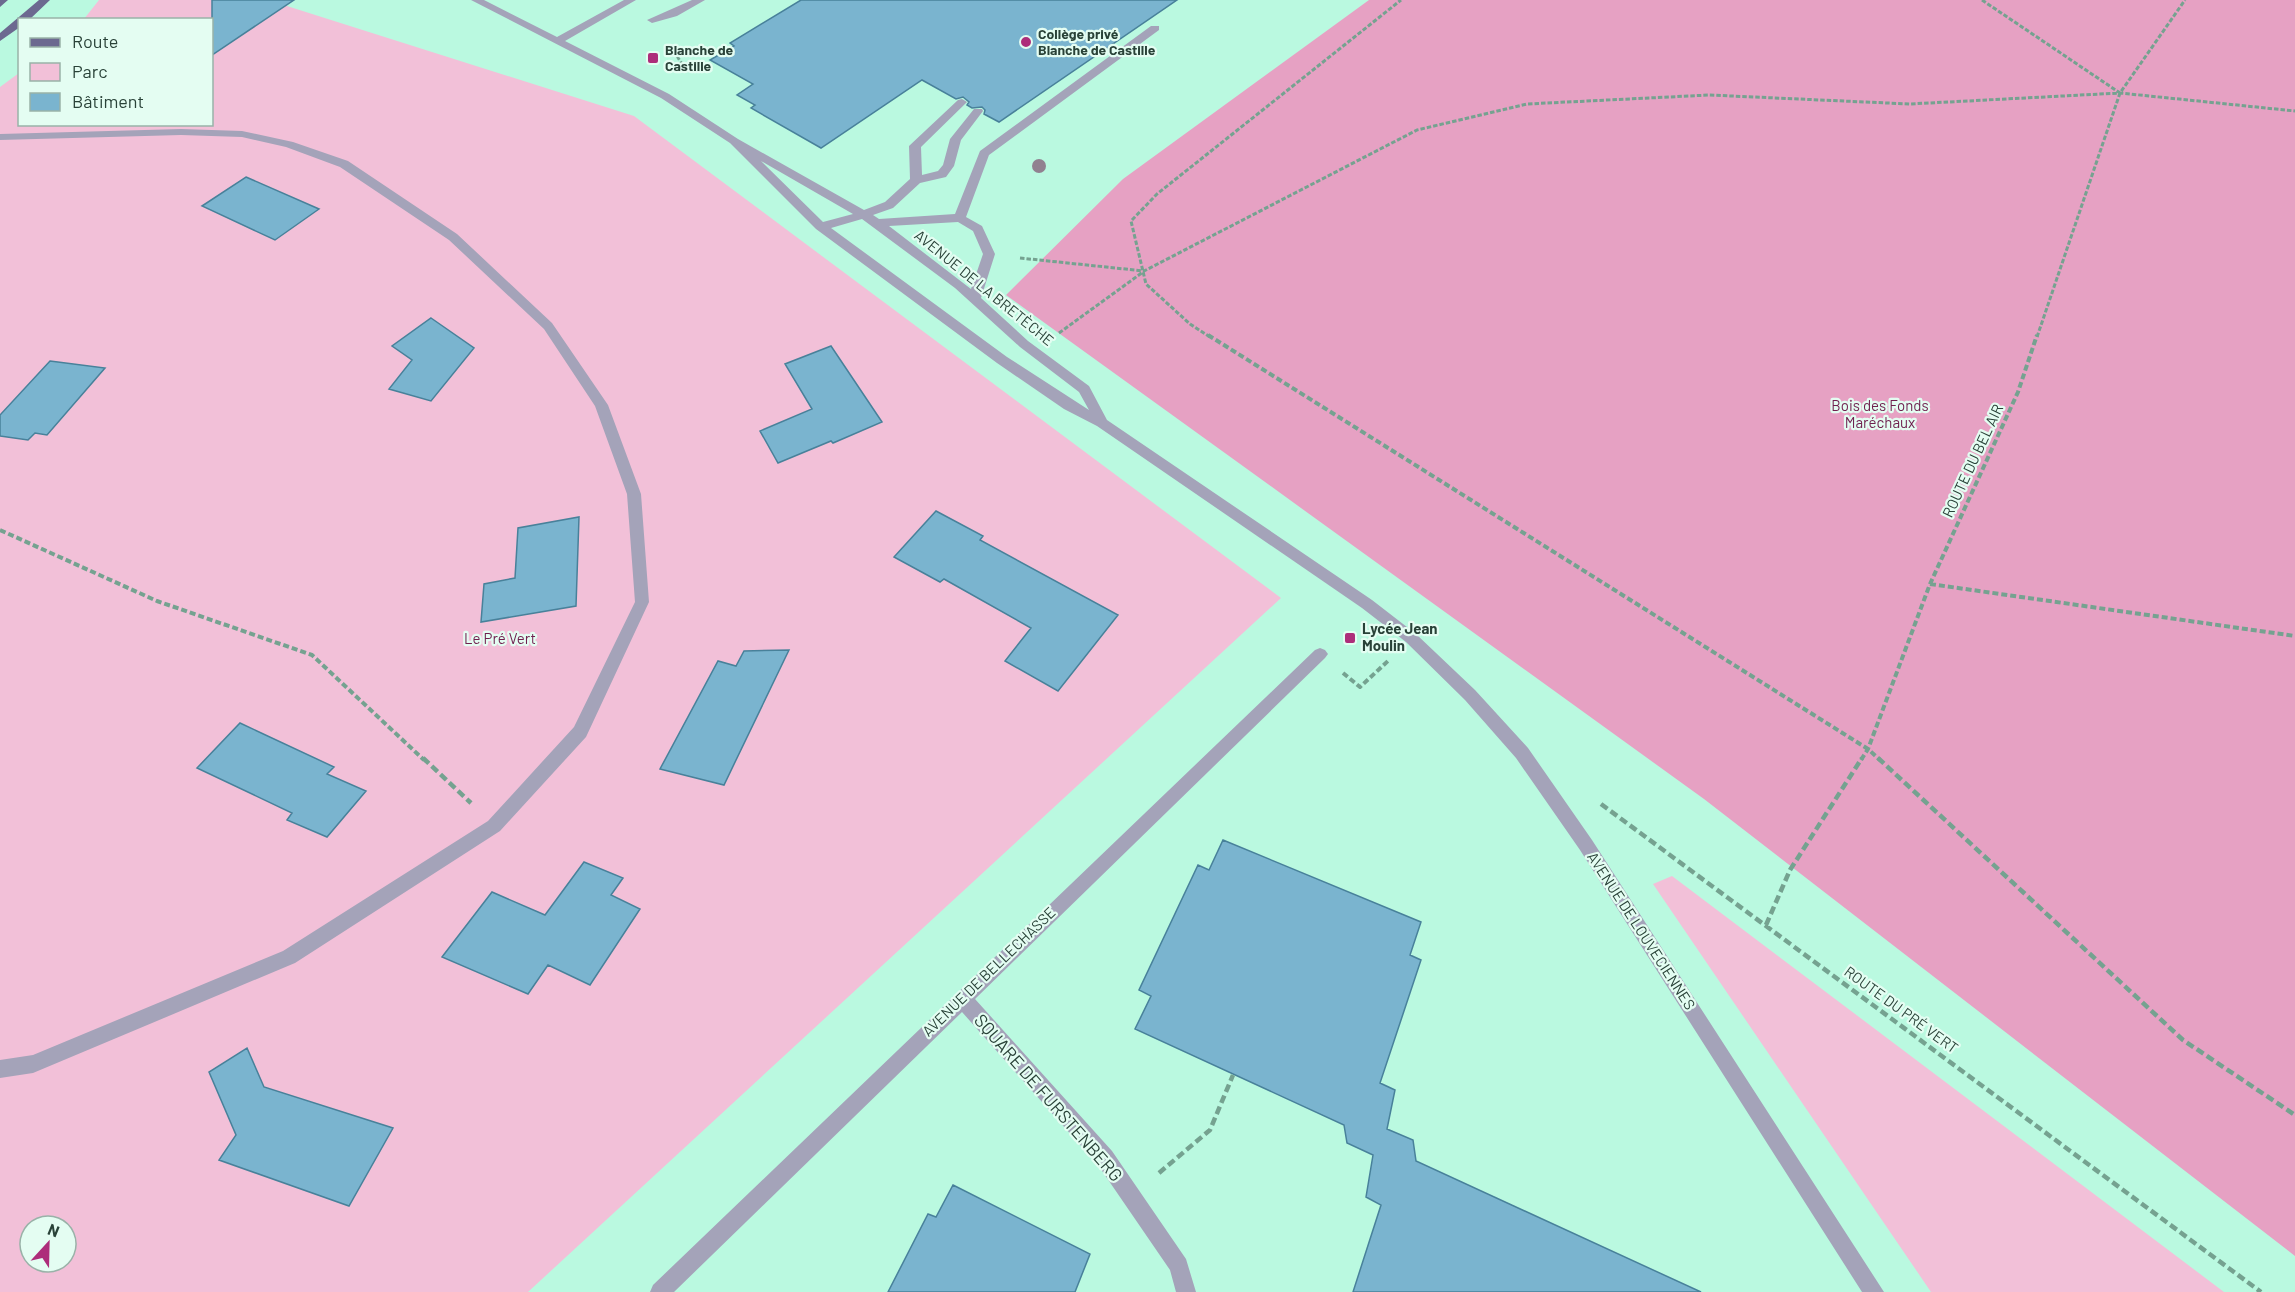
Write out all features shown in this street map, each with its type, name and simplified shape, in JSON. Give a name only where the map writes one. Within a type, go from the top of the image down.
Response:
[{"type":"main road","points":[[0,4],[3,0]]},
{"type":"main road","points":[[24,18],[45,0]]},
{"type":"main road","points":[[0,38],[18,23]]},
{"type":"street","name":"AVENUE DE LA BRETÈCHE","points":[[476,0],[665,96],[734,141],[877,223],[959,285],[1035,352],[1084,389],[1102,423]]},
{"type":"street","points":[[558,41],[631,0]]},
{"type":"street","points":[[651,20],[673,14],[700,0]]},
{"type":"street","points":[[960,218],[984,153],[1155,28]]},
{"type":"street","points":[[916,180],[915,146],[962,102]]},
{"type":"street","points":[[820,226],[841,223],[890,205],[916,180],[942,174],[948,166],[956,139],[978,111]]},
{"type":"street","points":[[0,137],[242,134],[289,144],[344,164],[453,237],[548,326],[601,405],[634,494],[642,603],[580,732],[495,826],[289,957],[33,1064],[0,1070]]},
{"type":"street","name":"AVENUE DE LA BRETÈCHE","points":[[734,141],[820,226],[1002,360],[1069,406],[1102,423],[1367,604]]},
{"type":"street","points":[[877,223],[960,218],[978,229],[989,254],[974,300]]},
{"type":"street","name":"AVENUE DE LOUVECIENNES","points":[[1367,604],[1411,638],[1470,694],[1522,753],[1586,845],[1874,1292]]},
{"type":"street","name":"AVENUE DE BELLECHASSE","points":[[660,1292],[1320,654]]},
{"type":"street","name":"SQUARE DE FURSTENBERG","points":[[962,998],[1105,1158],[1179,1266],[1186,1292]]},
{"type":"path","points":[[1401,0],[1157,194],[1131,221],[1146,284],[1190,324],[1868,749],[2183,1041],[2295,1115]]},
{"type":"path","points":[[1982,0],[2120,93]]},
{"type":"path","name":"ROUTE DU BEL AIR","points":[[1766,926],[1790,870],[1868,749],[1930,584],[2018,392],[2120,93],[2185,0]]},
{"type":"path","points":[[1035,352],[1144,271],[1417,130],[1527,105],[1614,98],[1709,96],[1910,104],[2120,93],[2295,111]]},
{"type":"path","points":[[989,254],[1144,271]]},
{"type":"path","points":[[0,530],[157,601],[312,655],[495,826]]},
{"type":"path","points":[[1930,584],[2295,636]]},
{"type":"path","points":[[1320,654],[1360,687],[1411,638]]},
{"type":"path","name":"ROUTE DU PRÉ VERT","points":[[1599,803],[2261,1292]]},
{"type":"path","points":[[1131,1197],[1210,1130],[1233,1075]]},
{"type":"green space","name":"Le Pré Vert","points":[[99,0],[268,0],[634,116],[1281,598],[528,1292],[0,1292],[0,87],[18,74],[18,126],[213,126],[213,18],[85,18]]},
{"type":"green space","name":"Bois des Fonds Maréchaux","points":[[1369,0],[2295,0],[2295,1256],[1704,799],[1006,295],[1123,179]]},
{"type":"green space","points":[[1672,876],[2224,1292],[1931,1292],[1653,884]]},
{"type":"building","points":[[212,0],[294,0],[213,54]]},
{"type":"building","points":[[801,0],[1177,0],[999,122],[984,114],[985,110],[982,107],[972,108],[967,105],[969,102],[963,97],[956,99],[922,80],[821,148],[751,108],[755,105],[737,95],[753,84],[710,60],[734,46],[730,43]]},
{"type":"building","points":[[246,177],[319,209],[275,240],[202,206]]},
{"type":"building","points":[[431,318],[474,348],[431,401],[389,389],[412,360],[392,346]]},
{"type":"building","points":[[831,346],[882,422],[778,463],[760,431],[812,409],[785,364]]},
{"type":"building","points":[[50,361],[105,368],[47,435],[35,433],[28,440],[0,436],[0,415]]},
{"type":"building","points":[[936,511],[983,536],[980,540],[1118,615],[1058,691],[1005,661],[1031,628],[944,579],[940,582],[894,557]]},
{"type":"building","points":[[579,517],[576,606],[481,622],[484,584],[515,578],[518,528]]},
{"type":"building","points":[[789,650],[724,785],[660,769],[718,661],[736,666],[744,651]]},
{"type":"building","points":[[240,723],[334,767],[327,774],[366,791],[327,837],[287,820],[292,813],[197,768]]},
{"type":"building","points":[[1223,840],[1421,922],[1410,955],[1421,960],[1380,1083],[1395,1090],[1387,1129],[1413,1140],[1416,1161],[1701,1292],[1353,1292],[1381,1205],[1366,1197],[1373,1155],[1347,1143],[1344,1125],[1135,1029],[1151,996],[1139,990],[1198,865],[1209,870]]},
{"type":"building","points":[[584,862],[623,878],[611,895],[640,909],[590,985],[548,965],[528,994],[442,957],[492,892],[545,915]]},
{"type":"building","points":[[247,1048],[264,1087],[393,1128],[349,1206],[219,1160],[236,1135],[209,1072]]},
{"type":"building","points":[[953,1185],[1090,1254],[1075,1292],[888,1292],[928,1214],[936,1217]]},
{"type":"place","name":"Collège privé Blanche de Castille","points":[[1026,42]]},
{"type":"place","name":"Blanche de Castille","points":[[653,58]]},
{"type":"place","name":"Lycée Jean Moulin","points":[[1350,638]]}]
